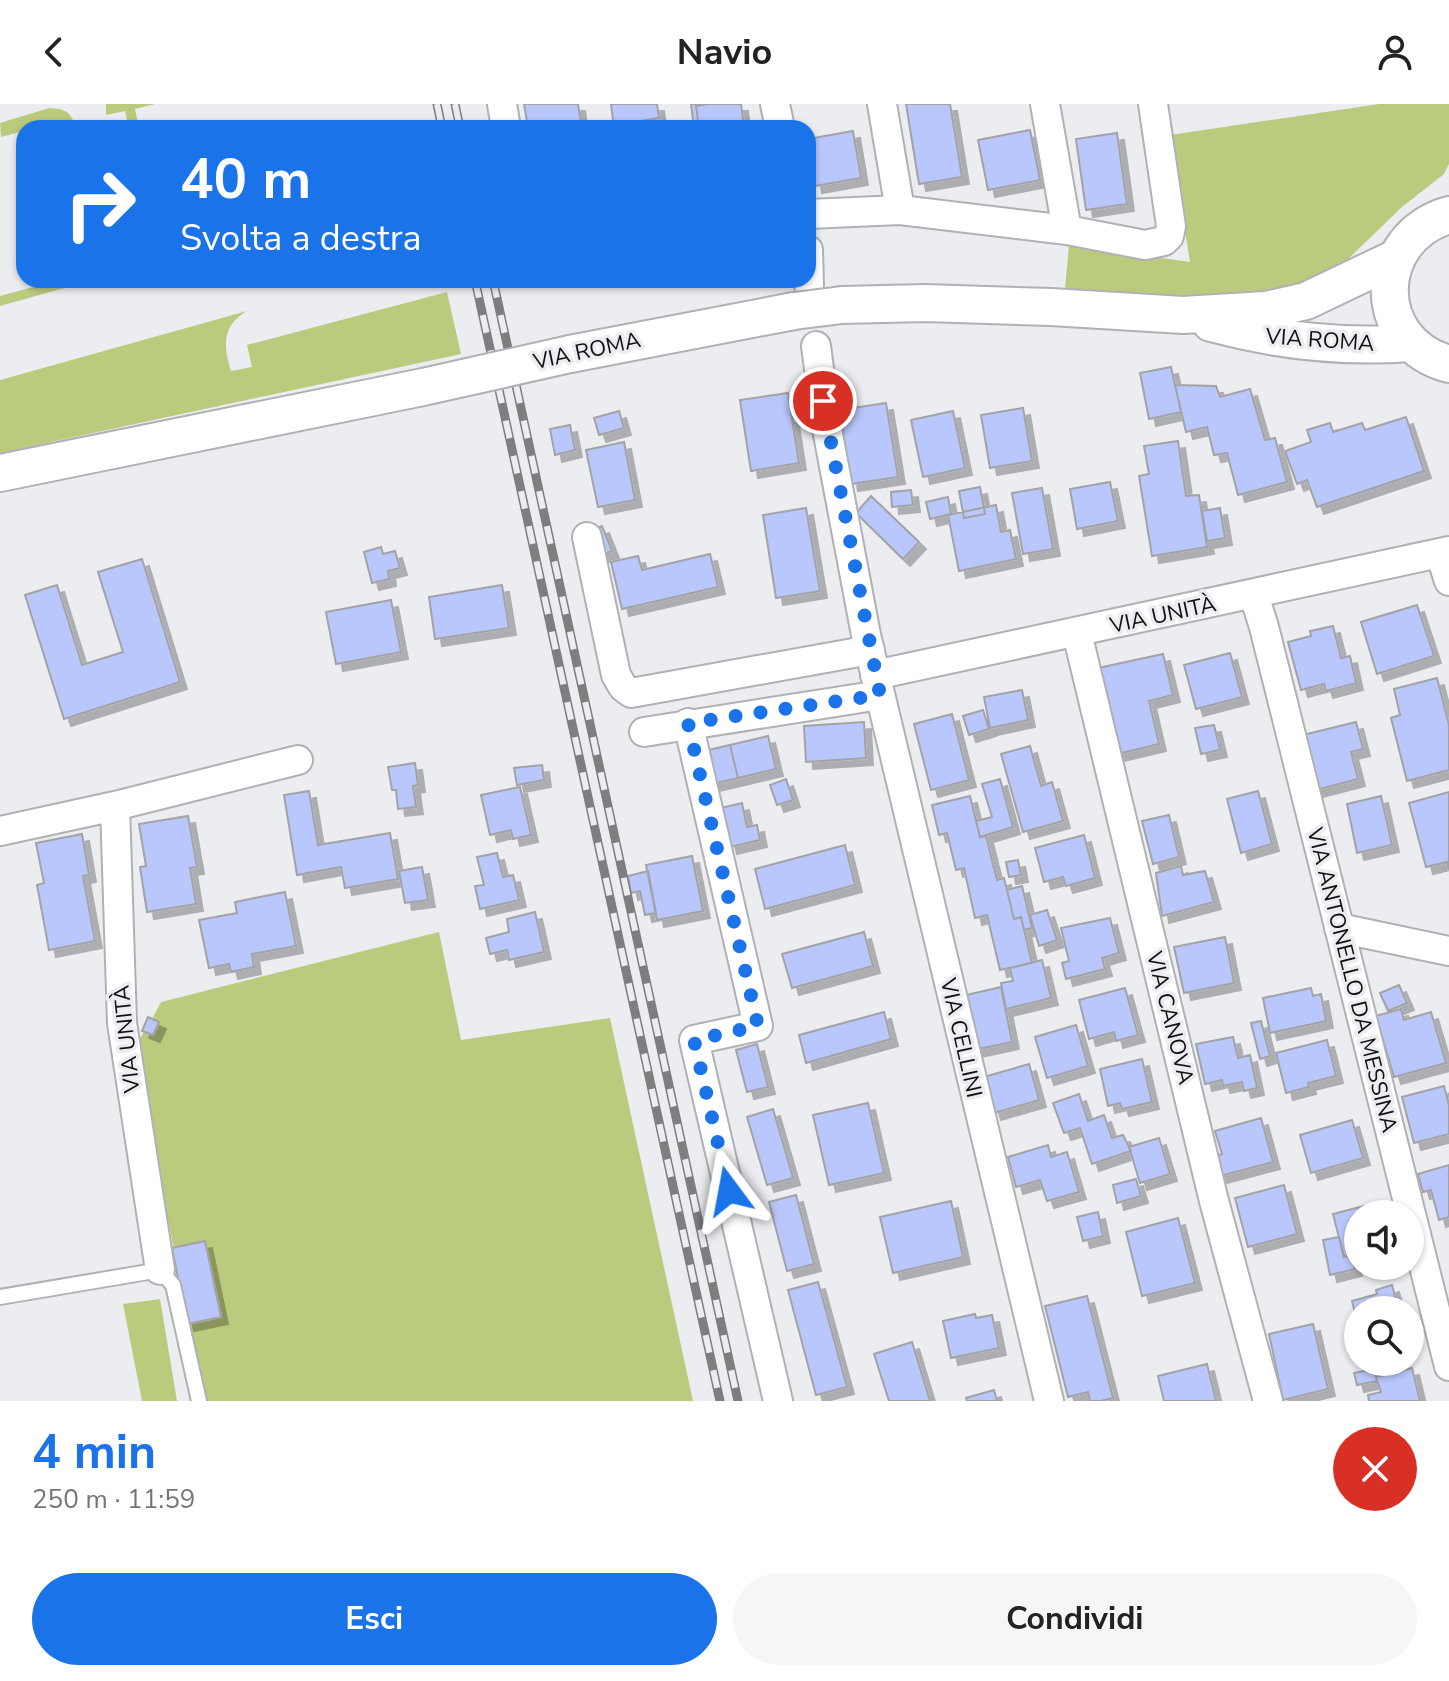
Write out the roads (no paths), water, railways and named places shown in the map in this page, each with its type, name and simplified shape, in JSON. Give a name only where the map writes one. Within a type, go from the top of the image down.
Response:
[{"type":"street","points":[[882,104],[900,210]]},
{"type":"street","points":[[1045,104],[1067,230]]},
{"type":"street","points":[[816,214],[900,210],[1067,230],[1145,245],[1164,241],[1169,236],[1171,226],[1153,104]]},
{"type":"street","name":"VIA ROMA","points":[[1411,343],[1392,312],[1390,275],[1405,242],[1434,219],[1449,215]]},
{"type":"street","name":"VIA ROMA","points":[[0,473],[423,387],[802,298],[842,305],[941,303],[1183,315],[1285,308],[1396,258]]},
{"type":"street","points":[[802,298],[803,288]]},
{"type":"street","name":"VIA ROMA","points":[[1183,315],[1261,337],[1299,342],[1411,343]]},
{"type":"street","points":[[1411,343],[1423,353],[1449,364]]},
{"type":"street","name":"VIA CELLINI","points":[[816,346],[827,429],[875,674],[1049,1401]]},
{"type":"street","name":"VIA UNITÀ","points":[[587,537],[616,675],[631,693],[875,674]]},
{"type":"street","points":[[1445,552],[1449,581]]},
{"type":"street","name":"VIA UNITÀ","points":[[644,732],[875,674],[1445,552]]},
{"type":"street","name":"VIA ANTONELLO DA MESSINA","points":[[1254,595],[1449,1366]]},
{"type":"street","name":"VIA CANOVA","points":[[1077,633],[1214,1201],[1268,1401]]},
{"type":"street","points":[[688,723],[758,1026],[694,1040],[778,1401]]},
{"type":"street","points":[[0,831],[298,760]]},
{"type":"street","name":"VIA UNITÀ","points":[[115,806],[122,1023],[160,1270]]},
{"type":"street","points":[[1339,928],[1449,951]]},
{"type":"lane","points":[[0,1297],[160,1270],[173,1285],[199,1401]]},
{"type":"railway","points":[[437,104],[440,120]]},
{"type":"railway","points":[[455,104],[458,120]]},
{"type":"railway","points":[[477,288],[720,1401]]},
{"type":"railway","points":[[495,288],[738,1401]]}]
